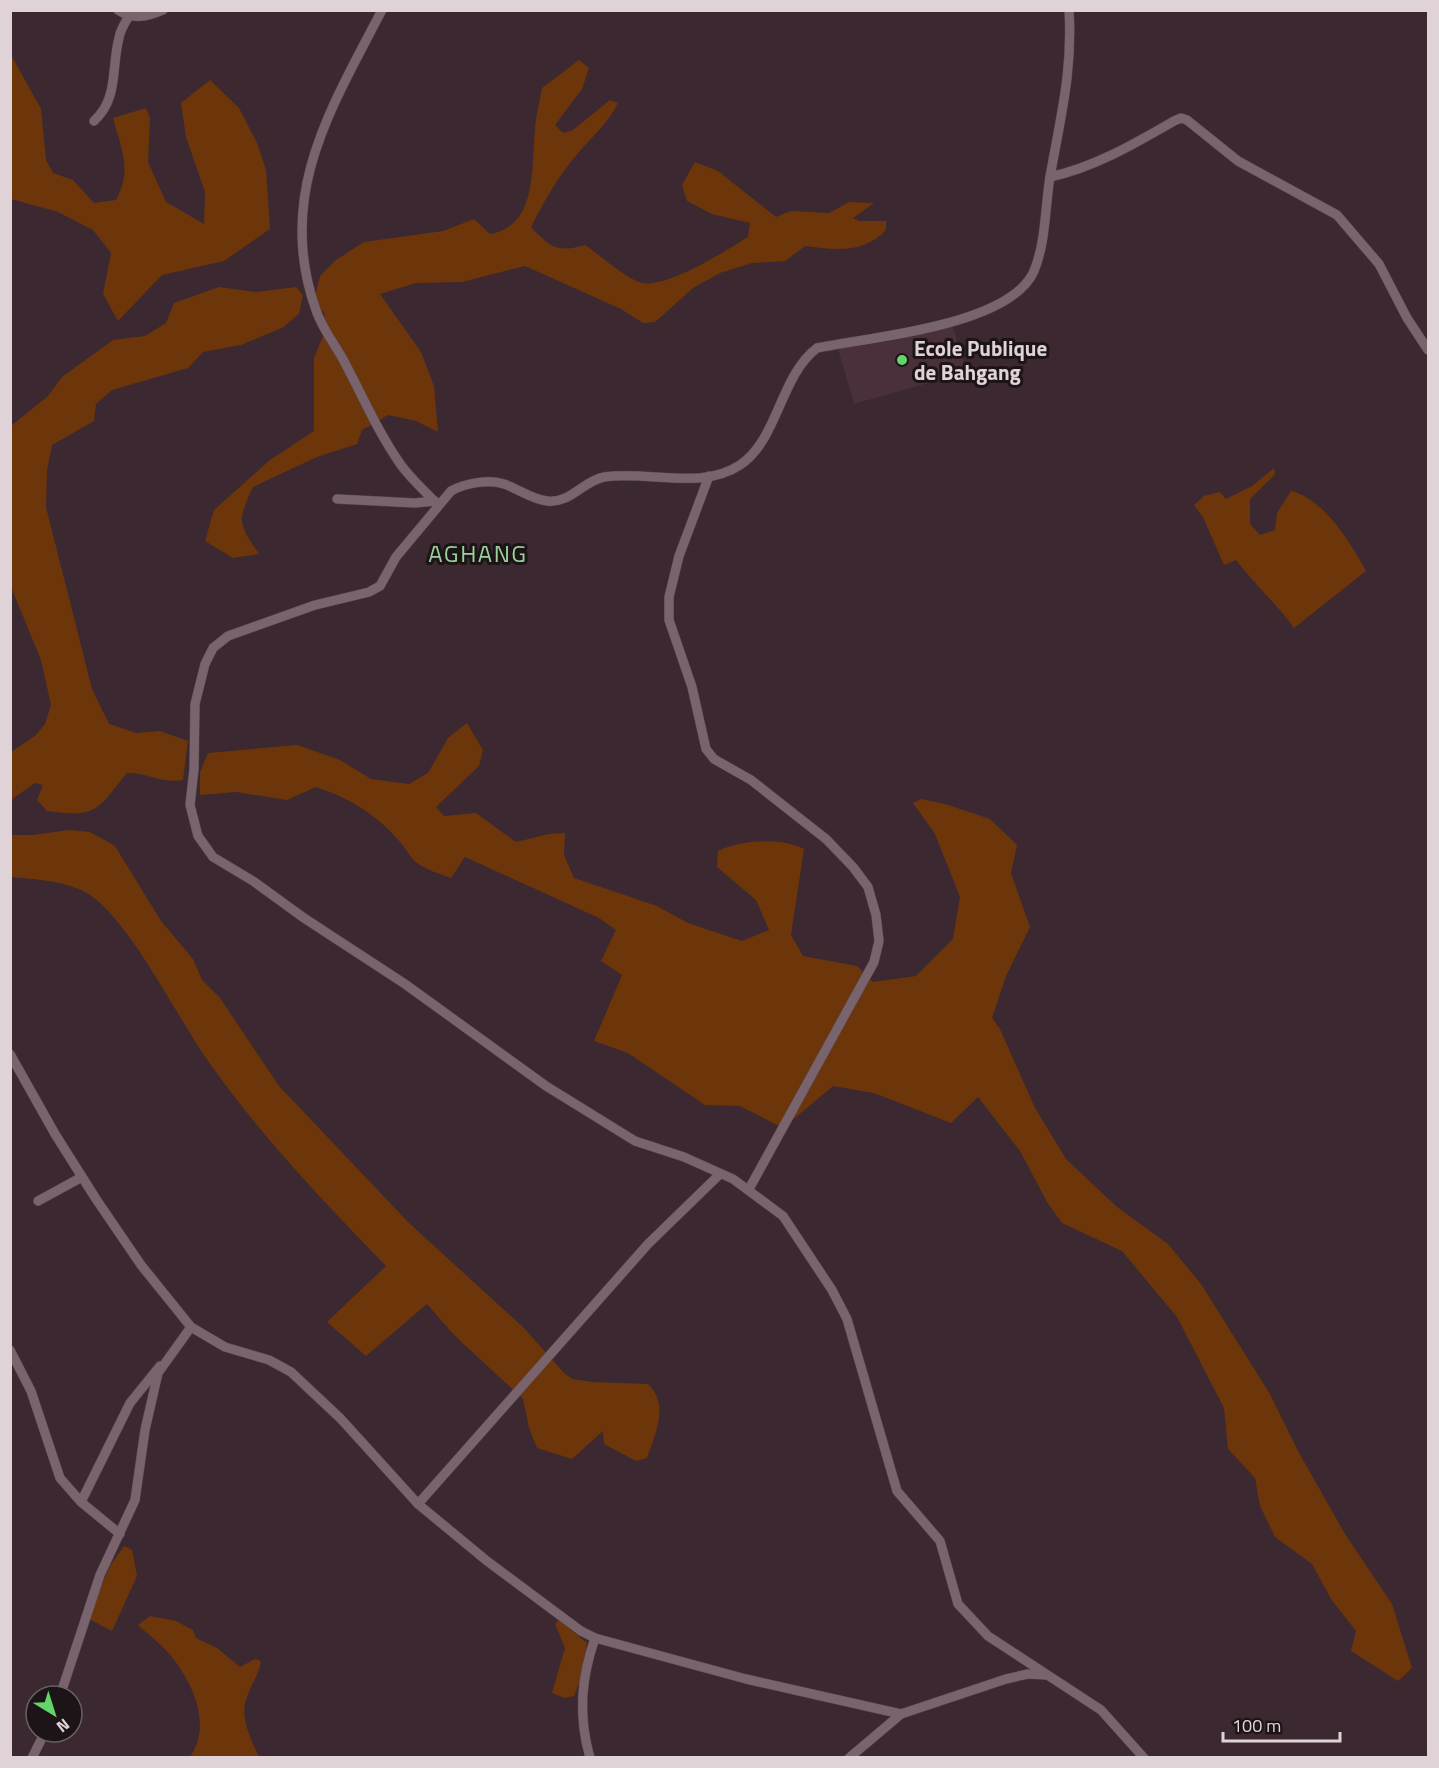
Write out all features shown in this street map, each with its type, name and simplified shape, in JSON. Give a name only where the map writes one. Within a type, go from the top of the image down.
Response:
[{"type":"street","points":[[118,10],[129,16],[149,16],[163,10]]},
{"type":"street","points":[[382,10],[324,124],[311,157],[301,236],[305,277],[316,313],[385,442],[403,467],[436,503]]},
{"type":"street","points":[[1069,10],[1068,90],[1050,177],[1044,226],[1034,271],[1025,285],[1012,296],[967,318],[906,334],[817,348],[809,354],[793,377],[753,454],[727,472],[710,476],[604,477],[587,483],[564,500],[548,501],[526,496],[503,483],[462,484],[436,503],[396,557],[380,586],[369,592],[315,605],[228,636],[213,648],[205,664],[195,704],[194,769],[190,805],[198,836],[213,857],[254,880],[303,918],[405,984],[546,1086],[635,1141],[720,1174],[749,1189],[783,1216],[832,1290],[853,1338],[897,1491],[940,1541],[958,1604],[988,1636],[1101,1710],[1144,1758]]},
{"type":"street","points":[[94,121],[110,99],[119,36],[129,16]]},
{"type":"street","points":[[1050,177],[1074,172],[1119,153],[1180,118],[1187,120],[1238,161],[1337,215],[1379,264],[1407,318],[1428,350]]},
{"type":"street","points":[[710,476],[679,556],[669,597],[669,620],[692,687],[706,749],[714,759],[751,780],[840,851],[868,887],[876,915],[879,941],[874,962],[749,1189]]},
{"type":"street","points":[[337,499],[436,503]]},
{"type":"street","points":[[10,1054],[82,1177],[141,1265],[191,1327],[225,1347],[269,1360],[291,1372],[341,1419],[418,1504],[487,1561],[581,1631],[595,1638],[746,1679],[901,1714]]},
{"type":"street","points":[[418,1504],[648,1244],[720,1174]]},
{"type":"street","points":[[38,1202],[82,1177]]},
{"type":"street","points":[[81,1502],[130,1403],[191,1327]]},
{"type":"street","points":[[10,1350],[31,1391],[60,1478],[81,1502],[120,1534]]},
{"type":"street","points":[[64,1684],[94,1591],[135,1500],[146,1430],[162,1364]]},
{"type":"street","points":[[590,1758],[583,1729],[581,1694],[587,1661],[595,1638]]},
{"type":"street","points":[[849,1758],[901,1714],[1006,1678],[1028,1674],[1049,1675]]},
{"type":"street","points":[[32,1758],[39,1744]]},
{"type":"shaded area","points":[[11,55],[41,109],[46,160],[53,173],[73,180],[94,203],[116,200],[125,169],[113,118],[146,108],[150,118],[148,162],[166,202],[204,224],[205,192],[186,137],[181,103],[210,80],[239,108],[257,143],[266,170],[270,229],[224,261],[162,275],[118,321],[103,294],[111,253],[93,230],[58,212],[11,199]]},
{"type":"shaded area","points":[[579,60],[589,68],[582,89],[555,125],[563,133],[573,130],[610,100],[618,103],[605,123],[564,170],[531,227],[549,244],[568,249],[585,245],[639,282],[663,281],[710,260],[748,237],[750,223],[712,214],[687,201],[682,185],[695,162],[718,171],[776,217],[791,211],[829,213],[849,202],[874,203],[853,218],[859,221],[886,221],[886,230],[877,238],[858,247],[827,249],[805,246],[785,261],[752,263],[720,273],[693,288],[655,322],[643,323],[621,309],[525,266],[462,282],[416,283],[380,294],[421,352],[434,386],[438,432],[416,421],[388,415],[362,430],[357,444],[317,457],[253,487],[244,508],[242,522],[259,554],[233,558],[205,541],[214,510],[270,460],[314,431],[314,358],[326,329],[324,313],[314,300],[320,276],[336,260],[364,242],[443,231],[474,219],[490,234],[506,229],[517,220],[529,193],[542,88]]},
{"type":"shaded area","points":[[219,287],[256,292],[296,287],[303,295],[299,314],[282,328],[241,345],[203,352],[188,368],[112,390],[96,404],[94,421],[52,445],[47,470],[46,507],[92,689],[109,724],[136,733],[160,731],[188,741],[183,780],[168,780],[127,773],[102,803],[87,812],[47,811],[37,800],[43,785],[35,783],[11,800],[11,752],[35,736],[45,724],[51,705],[41,660],[11,587],[11,426],[48,396],[62,377],[113,340],[145,336],[166,323],[174,303]]},
{"type":"shaded area","name":"Ecole Publique de Bahgang","points":[[952,325],[967,372],[854,404],[838,349],[898,340]]},
{"type":"shaded area","points":[[1274,468],[1275,474],[1250,499],[1250,524],[1260,535],[1275,530],[1277,513],[1291,491],[1303,496],[1325,512],[1344,535],[1366,571],[1294,628],[1236,560],[1224,565],[1203,517],[1194,505],[1204,496],[1220,492],[1226,499],[1252,486]]},
{"type":"shaded area","points":[[467,723],[483,750],[479,766],[436,807],[444,816],[476,813],[516,842],[549,834],[565,833],[564,855],[574,878],[657,906],[688,923],[742,941],[769,930],[756,900],[717,867],[718,851],[737,844],[761,841],[795,845],[804,849],[791,935],[803,956],[857,966],[873,982],[916,976],[953,939],[960,897],[935,834],[913,803],[921,799],[945,804],[990,819],[1017,845],[1011,873],[1030,927],[1006,976],[992,1018],[1000,1029],[1035,1108],[1066,1159],[1117,1207],[1168,1244],[1201,1284],[1270,1394],[1298,1451],[1345,1534],[1392,1604],[1412,1668],[1398,1681],[1351,1651],[1356,1631],[1331,1599],[1312,1564],[1275,1537],[1260,1506],[1255,1478],[1228,1449],[1224,1408],[1177,1317],[1122,1251],[1062,1223],[1047,1202],[1020,1151],[978,1097],[951,1123],[874,1093],[833,1086],[783,1128],[740,1106],[705,1105],[628,1053],[594,1041],[622,975],[601,961],[616,930],[599,918],[465,857],[451,878],[429,870],[415,861],[391,832],[362,808],[316,787],[287,800],[236,792],[200,795],[200,772],[208,753],[297,745],[340,760],[371,779],[409,784],[428,773],[448,738]]},
{"type":"shaded area","points":[[69,830],[90,832],[115,846],[161,921],[193,959],[202,980],[220,998],[279,1086],[409,1223],[524,1328],[564,1373],[572,1379],[592,1382],[648,1384],[655,1392],[658,1401],[659,1420],[647,1458],[636,1461],[604,1444],[603,1431],[572,1459],[537,1448],[529,1428],[523,1399],[454,1335],[427,1304],[366,1356],[327,1322],[386,1266],[316,1192],[249,1115],[208,1061],[137,948],[106,908],[82,890],[51,882],[11,877],[10,835],[33,835]]},
{"type":"shaded area","points":[[124,1546],[132,1550],[137,1576],[112,1631],[87,1618],[110,1566]]},
{"type":"shaded area","points":[[150,1616],[176,1621],[193,1630],[196,1638],[217,1648],[240,1667],[255,1659],[261,1661],[247,1697],[244,1712],[247,1728],[259,1757],[190,1757],[199,1733],[198,1708],[189,1683],[175,1661],[138,1625]]},
{"type":"shaded area","points":[[559,1620],[587,1643],[583,1673],[574,1696],[565,1698],[552,1693],[565,1648],[555,1624]]},
{"type":"place","name":"Ecole Publique de Bahgang","points":[[902,360]]},
{"type":"district","name":"AGHANG","points":[[478,553]]}]
